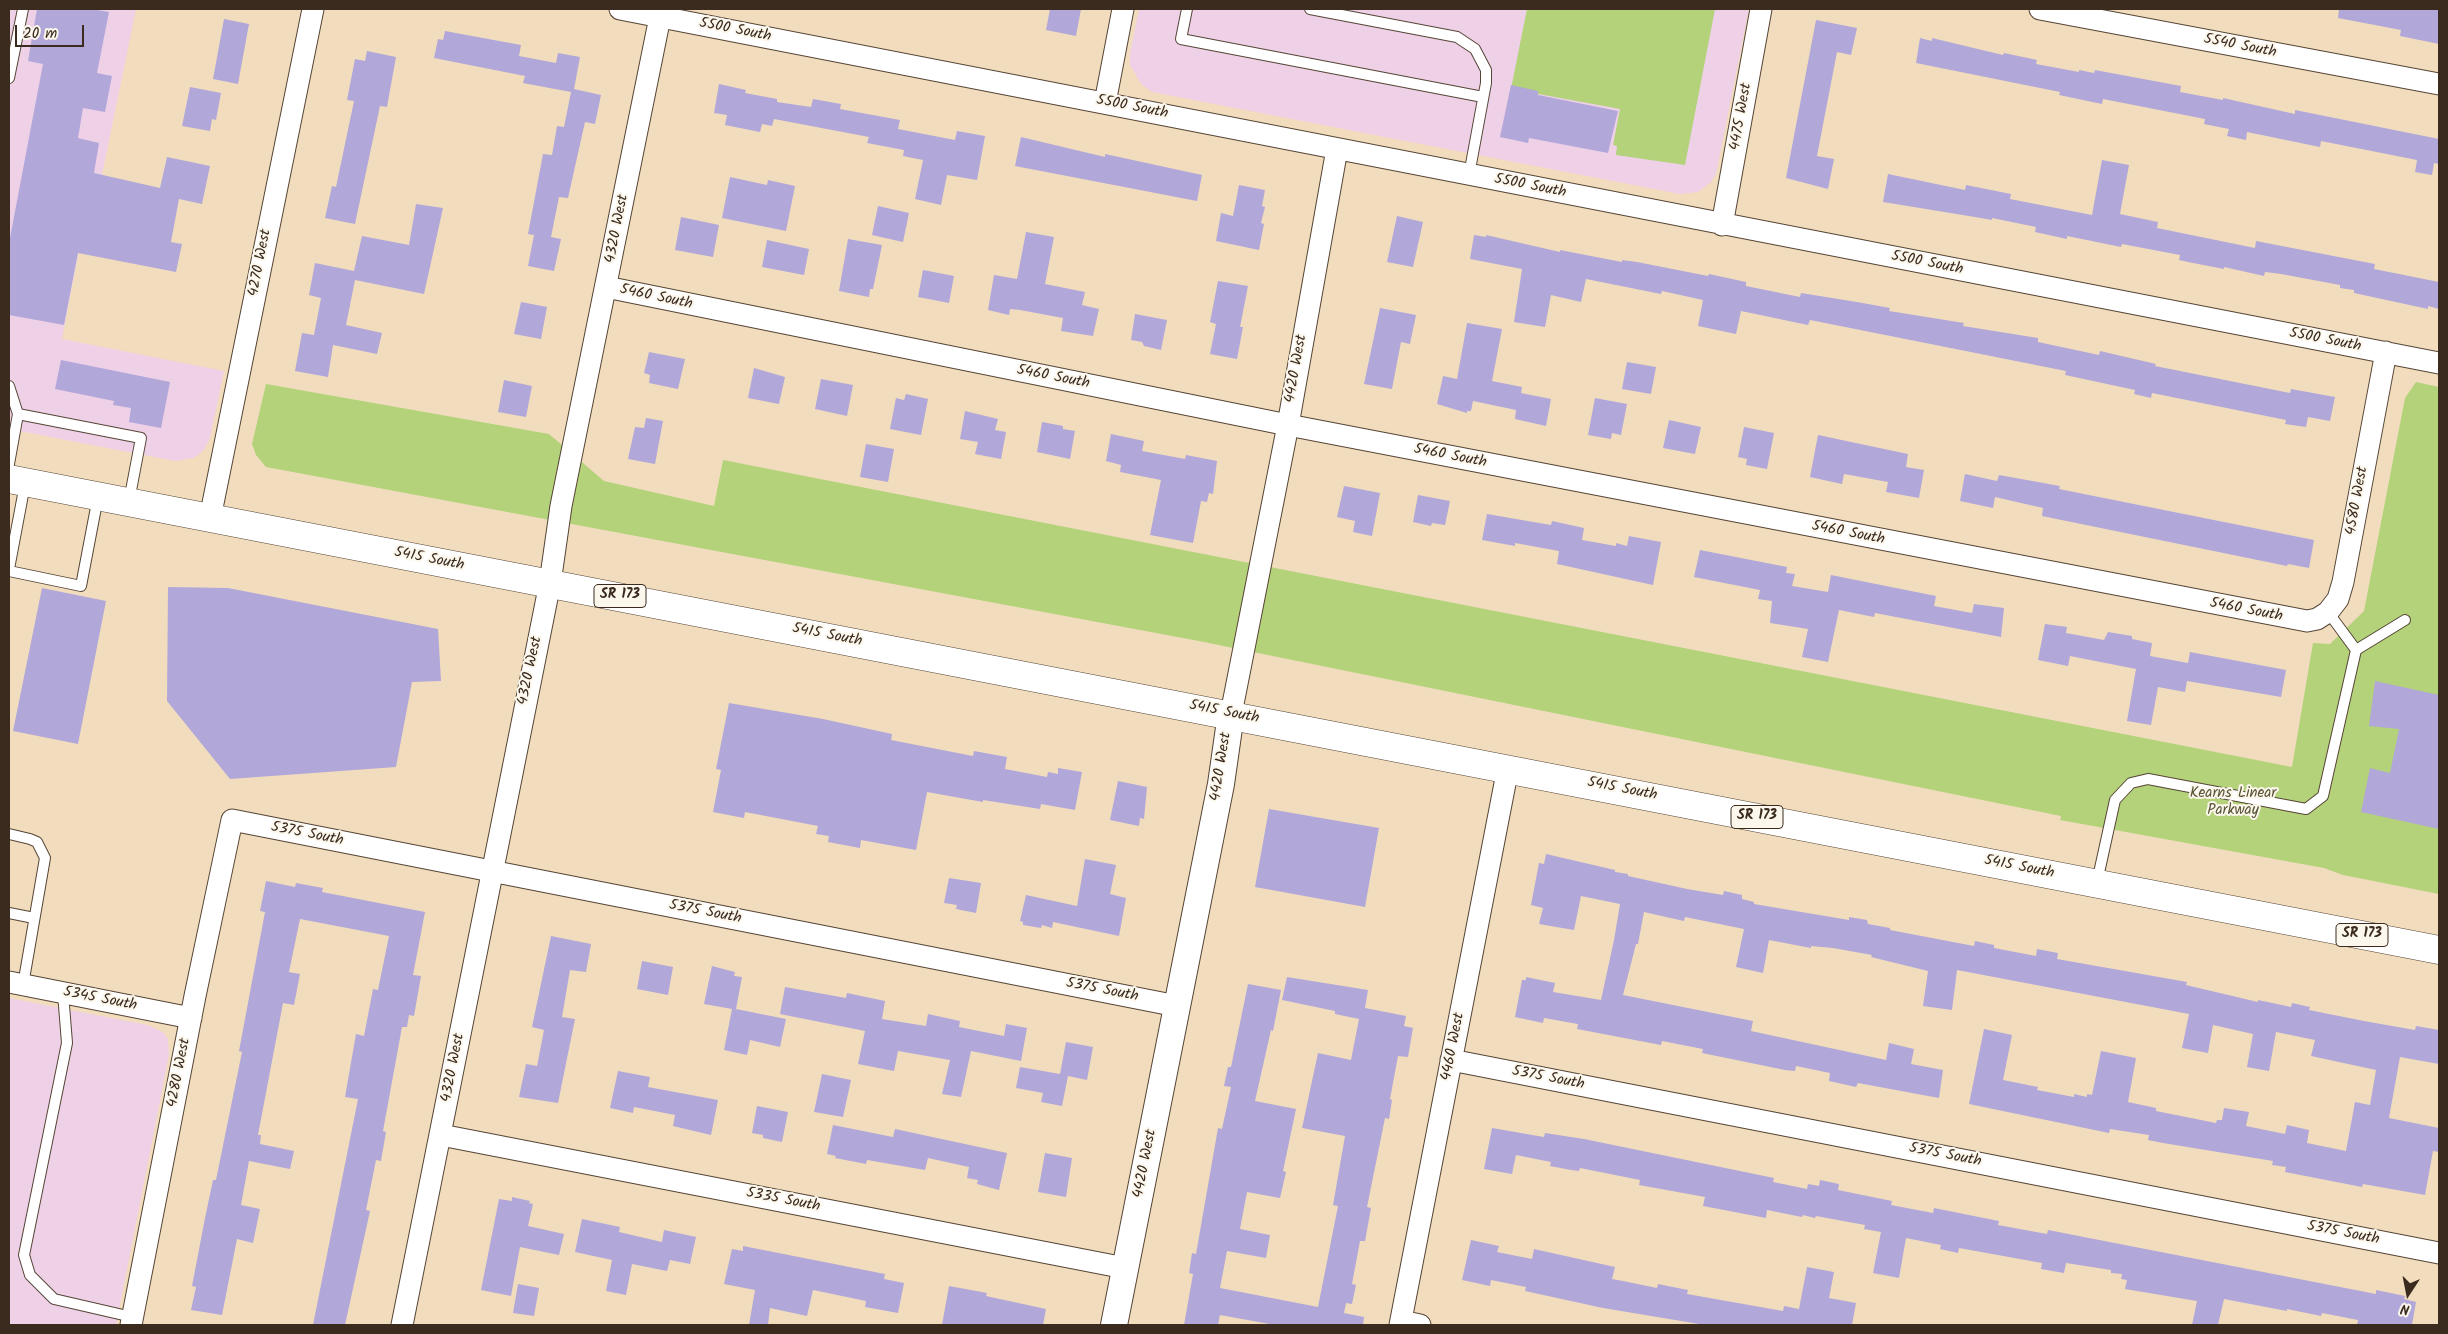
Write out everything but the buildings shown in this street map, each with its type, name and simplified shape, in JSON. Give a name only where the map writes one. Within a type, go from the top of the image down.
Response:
[{"type":"main road","name":"5415 South","points":[[14,475],[128,502],[1230,714],[2439,950]]},
{"type":"street","name":"4270 West","points":[[210,518],[313,9]]},
{"type":"street","name":"5500 South","points":[[620,9],[2439,363]]},
{"type":"street","points":[[1105,103],[1123,9]]},
{"type":"street","name":"4475 West","points":[[1722,224],[1761,9]]},
{"type":"street","name":"5540 South","points":[[2040,9],[2439,84]]},
{"type":"street","name":"4320 West","points":[[402,1325],[550,583],[561,506],[660,17]]},
{"type":"street","name":"4420 West","points":[[1114,1325],[1221,784],[1230,714],[1288,425],[1337,149]]},
{"type":"street","name":"5460 South","points":[[606,287],[1288,425],[2296,620],[2317,619],[2328,612]]},
{"type":"street","name":"4580 West","points":[[2328,612],[2338,599],[2343,582],[2386,352]]},
{"type":"street","name":"4460 West","points":[[1407,1324],[1451,1060],[1508,768]]},
{"type":"street","name":"5375 South","points":[[232,820],[1177,1006]]},
{"type":"street","name":"4280 West","points":[[131,1321],[232,820]]},
{"type":"street","name":"5345 South","points":[[16,984],[191,1018]]},
{"type":"street","name":"5375 South","points":[[1451,1060],[2439,1253]]},
{"type":"street","name":"5335 South","points":[[441,1134],[1125,1268]]},
{"type":"lane","points":[[9,78],[23,9]]},
{"type":"lane","points":[[1187,9],[1181,39],[1484,97]]},
{"type":"lane","points":[[1310,9],[1457,38],[1475,49],[1486,70],[1484,97],[1469,175]]},
{"type":"lane","points":[[9,386],[18,414],[9,570],[81,586],[98,496]]},
{"type":"lane","points":[[18,414],[141,438],[128,502]]},
{"type":"lane","points":[[2328,612],[2356,650]]},
{"type":"lane","points":[[2097,883],[2115,800],[2131,783],[2148,779],[2306,808],[2323,796],[2356,650],[2405,620]]},
{"type":"lane","points":[[9,834],[37,842],[44,858],[34,918],[16,984]]},
{"type":"lane","points":[[9,913],[34,918]]},
{"type":"lane","points":[[63,993],[67,1044],[24,1255],[30,1275],[54,1299],[131,1321]]},
{"type":"shaded area","points":[[9,9],[136,9],[96,204],[88,202],[62,339],[224,371],[210,438],[204,450],[194,458],[175,461],[9,429]]},
{"type":"shaded area","points":[[1139,9],[1749,9],[1716,174],[1711,182],[1698,192],[1680,194],[1152,92],[1141,84],[1130,65],[1130,53]]},
{"type":"shaded area","points":[[9,998],[147,1025],[163,1032],[168,1039],[169,1055],[116,1325],[9,1325]]},
{"type":"green space","points":[[1527,9],[1715,9],[1685,165],[1616,155],[1617,146],[1613,145],[1620,109],[1511,89]]},
{"type":"green space","name":"Kearns Linear Parkway","points":[[2416,382],[2439,387],[2439,894],[2343,875],[2324,868],[2060,820],[2061,816],[1199,641],[266,467],[256,455],[252,444],[266,384],[549,434],[604,481],[714,506],[723,460],[2292,767],[2313,643],[2330,644],[2364,611],[2405,398]]}]
